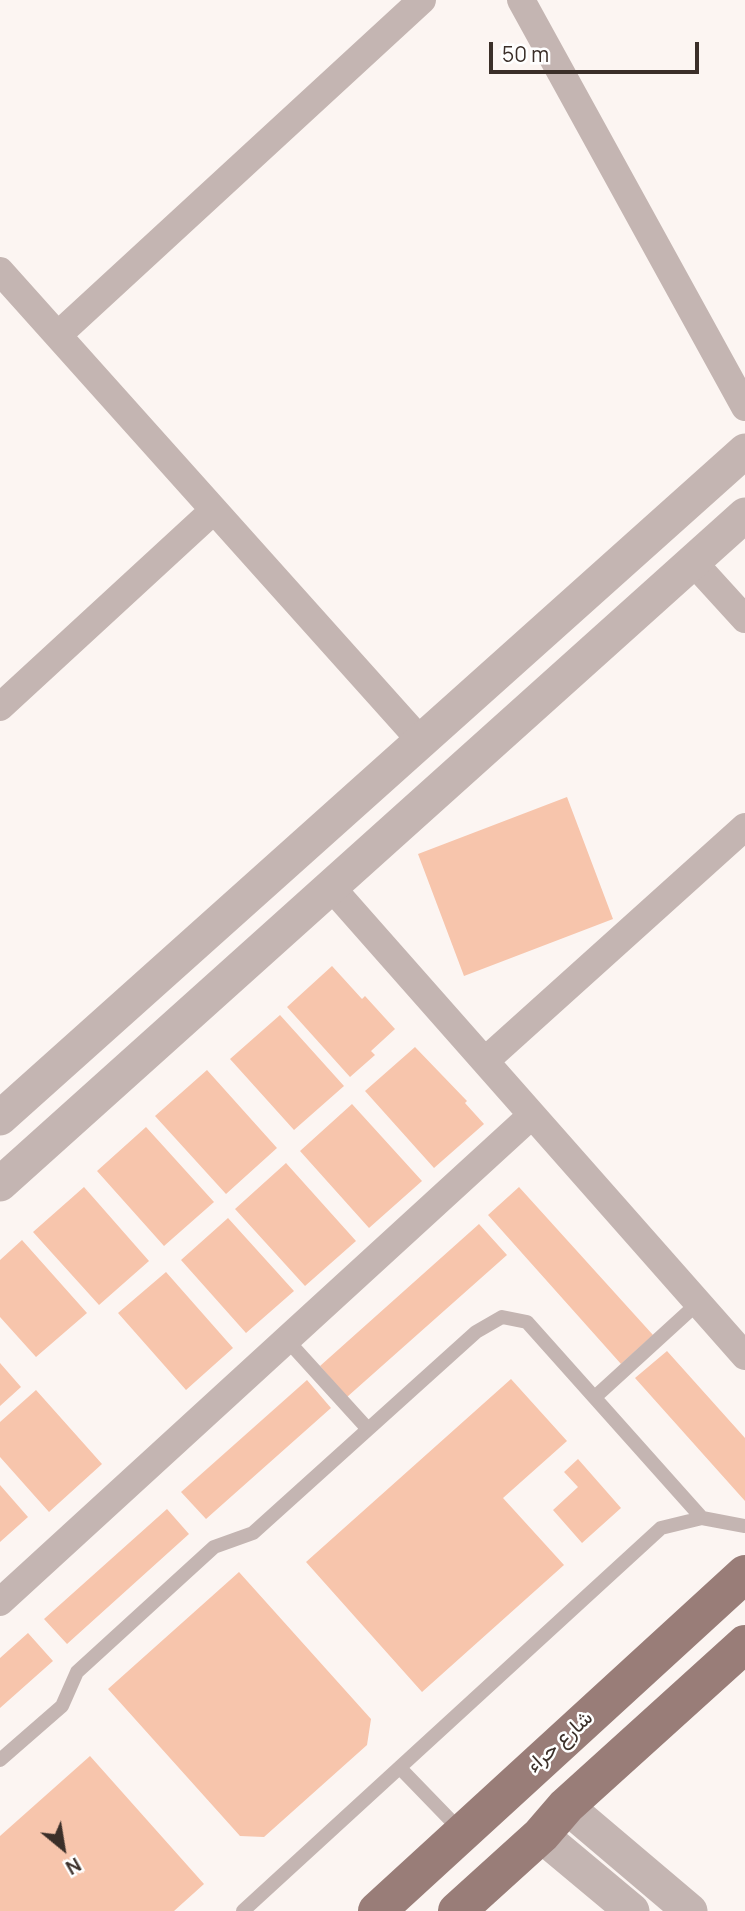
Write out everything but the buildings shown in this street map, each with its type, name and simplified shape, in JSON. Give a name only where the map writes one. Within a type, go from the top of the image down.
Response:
[{"type":"main road","name":"شارع حراء","points":[[377,1911],[745,1574]]},
{"type":"main road","points":[[457,1911],[541,1835],[566,1806],[745,1644]]},
{"type":"street","points":[[58,335],[422,0]]},
{"type":"street","points":[[521,0],[745,407]]},
{"type":"street","points":[[0,271],[421,741]]},
{"type":"street","points":[[0,1118],[745,451]]},
{"type":"street","points":[[0,707],[214,510]]},
{"type":"street","points":[[0,1184],[745,515]]},
{"type":"street","points":[[693,562],[745,619]]},
{"type":"street","points":[[485,1062],[745,827]]},
{"type":"street","points":[[331,887],[745,1356]]},
{"type":"street","points":[[0,1602],[533,1115]]},
{"type":"street","points":[[566,1806],[690,1911]]},
{"type":"street","points":[[541,1835],[632,1911]]},
{"type":"street","points":[[598,1882],[600,1860],[618,1851]]},
{"type":"lane","points":[[595,1397],[698,1303]]},
{"type":"lane","points":[[0,1760],[62,1706],[77,1672],[214,1547],[253,1533],[476,1332],[502,1317],[527,1322],[702,1518]]},
{"type":"lane","points":[[288,1340],[368,1428]]},
{"type":"lane","points":[[243,1911],[661,1528],[702,1518],[745,1526]]},
{"type":"lane","points":[[400,1769],[462,1832]]}]
